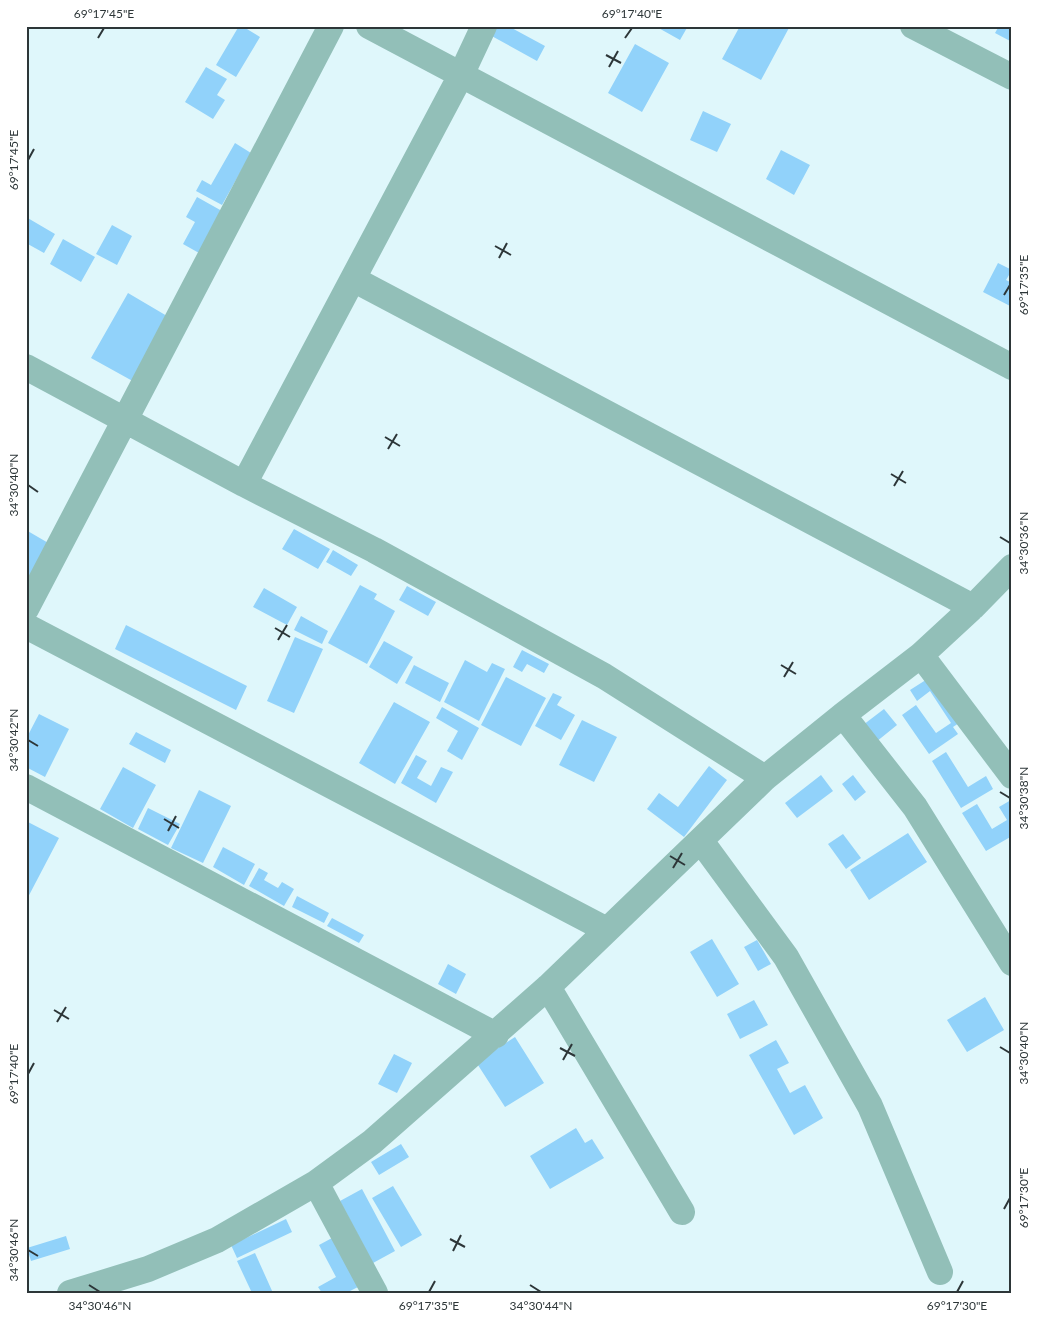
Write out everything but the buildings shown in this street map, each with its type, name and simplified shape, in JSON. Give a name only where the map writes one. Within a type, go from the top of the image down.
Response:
[{"type":"street","points":[[26,609],[331,26]]},
{"type":"street","points":[[369,26],[1012,366]]},
{"type":"street","points":[[244,484],[484,26]]},
{"type":"street","points":[[913,26],[1012,77]]},
{"type":"street","points":[[353,279],[973,607]]},
{"type":"street","points":[[26,367],[244,484],[374,550],[604,676],[765,778]]},
{"type":"street","points":[[70,1293],[148,1269],[217,1240],[316,1183],[372,1142],[548,987],[765,778],[921,655],[973,607],[1012,567]]},
{"type":"street","points":[[26,626],[608,930]]},
{"type":"street","points":[[921,655],[1012,776]]},
{"type":"street","points":[[843,715],[915,807],[1012,963]]},
{"type":"street","points":[[26,787],[496,1034]]},
{"type":"street","points":[[701,841],[786,956],[866,1098],[940,1272]]},
{"type":"street","points":[[548,987],[682,1212]]},
{"type":"street","points":[[316,1183],[375,1293]]}]
